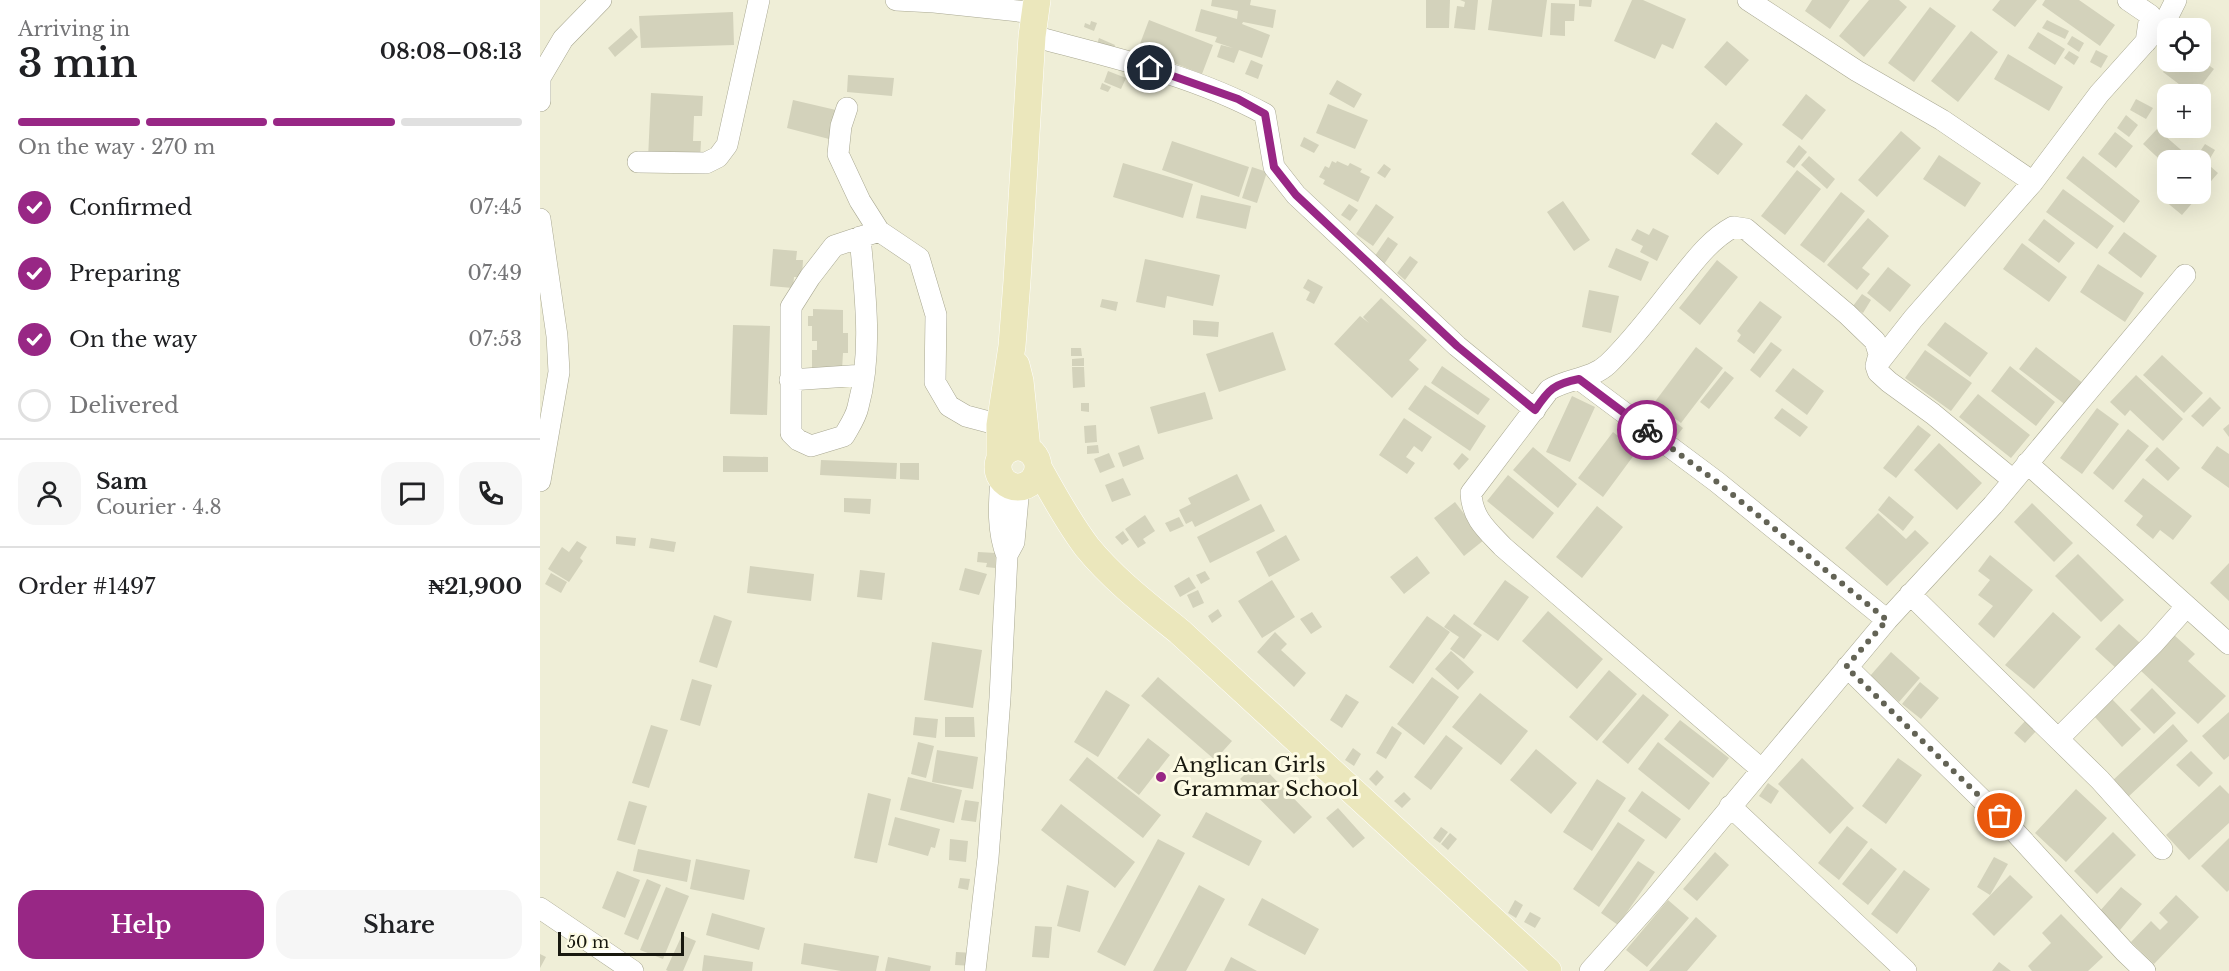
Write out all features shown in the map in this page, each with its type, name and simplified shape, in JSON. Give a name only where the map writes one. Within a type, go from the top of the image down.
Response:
[{"type":"main road","points":[[1035,16],[1011,346],[1000,425],[1019,471],[1061,527],[1088,547],[1117,578],[1180,632],[1548,971]]},
{"type":"main road","points":[[1011,346],[1020,381],[1019,471]]},
{"type":"street","points":[[540,101],[540,78],[563,39],[601,0]]},
{"type":"street","points":[[638,162],[706,163],[718,157],[727,145],[759,0]]},
{"type":"street","points":[[896,0],[934,2],[1035,16],[1150,68],[1238,99],[1265,114],[1274,167],[1296,195],[1457,346],[1535,410]]},
{"type":"street","points":[[1748,0],[1857,71],[1942,120],[2033,182]]},
{"type":"street","points":[[2128,0],[2150,15],[2146,43]]},
{"type":"street","points":[[1876,366],[1913,319],[2033,182],[2099,94],[2167,18],[2176,0]]},
{"type":"street","points":[[848,108],[841,126],[838,154],[860,201],[869,234],[864,375],[858,409],[844,436],[811,446],[798,440],[791,433],[791,307],[834,246],[869,234],[919,258],[936,315],[935,382],[949,406],[966,416],[1000,425]]},
{"type":"street","points":[[540,219],[557,336],[559,372],[540,481]]},
{"type":"street","points":[[1761,769],[1503,548],[1478,520],[1472,506],[1472,493],[1549,390],[1561,383],[1594,374],[1607,365],[1703,251],[1720,234],[1733,226],[1746,229],[1847,314],[1875,341],[1879,354],[1876,366],[1878,372],[1934,414],[2013,480]]},
{"type":"street","points":[[1590,971],[1654,899],[1846,667],[2013,480],[2185,275]]},
{"type":"street","points":[[790,380],[864,375]]},
{"type":"street","points":[[1579,379],[1717,482],[1887,620]]},
{"type":"street","points":[[2027,463],[2229,644]]},
{"type":"street","points":[[975,971],[988,858],[1000,698],[1007,555],[1002,542],[999,503],[1019,471]]},
{"type":"street","points":[[1910,594],[2100,780],[2162,849]]},
{"type":"street","points":[[2058,739],[2154,643],[2186,607]]},
{"type":"street","points":[[1846,667],[2016,833],[2145,971]]},
{"type":"street","points":[[1730,806],[1906,971]]},
{"type":"street","points":[[540,908],[633,971]]},
{"type":"building","points":[[1212,0],[1251,0],[1250,5],[1276,10],[1273,28],[1243,22],[1242,24],[1270,35],[1262,58],[1239,50],[1234,63],[1217,57],[1221,45],[1233,48],[1215,42],[1217,37],[1195,31],[1201,9],[1237,19],[1238,11],[1211,6]]},
{"type":"building","points":[[1426,0],[1450,0],[1449,28],[1426,28]]},
{"type":"building","points":[[1460,0],[1478,0],[1475,30],[1454,28],[1457,6],[1464,7],[1465,2]]},
{"type":"building","points":[[1492,0],[1547,0],[1542,37],[1488,30]]},
{"type":"building","points":[[1579,0],[1592,0],[1591,7],[1579,6]]},
{"type":"building","points":[[1632,0],[1643,0],[1686,19],[1673,49],[1662,44],[1655,59],[1614,41]]},
{"type":"building","points":[[1812,0],[1850,0],[1830,29],[1805,11]]},
{"type":"building","points":[[1869,0],[1899,0],[1907,7],[1864,57],[1839,36]]},
{"type":"building","points":[[2000,0],[2037,0],[2015,27],[1992,10]]},
{"type":"building","points":[[2045,0],[2079,0],[2115,25],[2100,46],[2042,5]]},
{"type":"building","points":[[1551,3],[1575,4],[1574,21],[1565,21],[1565,36],[1550,35]]},
{"type":"building","points":[[1930,7],[1956,26],[1914,82],[1888,63]]},
{"type":"building","points":[[733,12],[734,45],[641,48],[639,16]]},
{"type":"building","points":[[1149,20],[1213,45],[1202,74],[1138,49]]},
{"type":"building","points":[[2047,20],[2069,31],[2065,39],[2042,28]]},
{"type":"building","points":[[1091,21],[1097,23],[1094,31],[1084,27],[1085,23],[1090,25]]},
{"type":"building","points":[[631,28],[638,37],[615,57],[608,48]]},
{"type":"building","points":[[1971,31],[1998,52],[1958,102],[1931,81]]},
{"type":"building","points":[[2038,32],[2065,49],[2055,65],[2028,48]]},
{"type":"building","points":[[2072,36],[2084,43],[2079,52],[2067,44]]},
{"type":"building","points":[[1099,38],[1115,45],[1112,51],[1097,44]]},
{"type":"building","points":[[1727,41],[1749,60],[1726,86],[1704,67]]},
{"type":"building","points":[[2096,50],[2108,56],[2101,68],[2090,62]]},
{"type":"building","points":[[2069,51],[2079,57],[2074,65],[2064,58]]},
{"type":"building","points":[[2008,54],[2063,87],[2049,111],[1994,79]]},
{"type":"building","points":[[1251,60],[1263,65],[1258,79],[1245,74]]},
{"type":"building","points":[[2211,67],[2214,69],[2203,84],[2179,84],[2163,72],[2211,72]]},
{"type":"building","points":[[1108,71],[1126,78],[1121,89],[1104,82]]},
{"type":"building","points":[[848,75],[894,78],[892,96],[847,92]]},
{"type":"building","points":[[1337,80],[1362,94],[1354,108],[1329,94]]},
{"type":"building","points":[[1102,83],[1111,87],[1108,92],[1100,89]]},
{"type":"building","points":[[651,93],[703,96],[702,116],[694,116],[693,141],[701,141],[700,161],[648,159]]},
{"type":"building","points":[[1806,94],[1826,110],[1802,140],[1782,125]]},
{"type":"building","points":[[2136,99],[2153,108],[2146,119],[2130,110]]},
{"type":"building","points":[[793,100],[836,110],[829,139],[787,128]]},
{"type":"building","points":[[1328,104],[1368,120],[1355,149],[1316,133]]},
{"type":"building","points":[[2126,115],[2138,125],[2129,137],[2117,128]]},
{"type":"building","points":[[1716,122],[1743,144],[1718,175],[1691,154]]},
{"type":"building","points":[[2157,129],[2157,138],[2167,138],[2181,150],[2157,150],[2157,157],[2143,144]]},
{"type":"building","points":[[1901,131],[1921,148],[1877,197],[1858,180]]},
{"type":"building","points":[[2115,132],[2133,146],[2116,168],[2098,154]]},
{"type":"building","points":[[1304,137],[1319,145],[1314,153],[1300,146]]},
{"type":"building","points":[[1172,141],[1249,167],[1239,197],[1162,170]]},
{"type":"building","points":[[2205,144],[2215,150],[2211,157],[2211,150],[2201,150]]},
{"type":"building","points":[[1799,145],[1807,152],[1794,168],[1786,162]]},
{"type":"building","points":[[1939,155],[1981,183],[1965,207],[1923,179]]},
{"type":"building","points":[[1809,156],[1835,179],[1827,189],[1801,165]]},
{"type":"building","points":[[2083,156],[2140,201],[2124,223],[2066,178]]},
{"type":"building","points":[[1332,161],[1348,166],[1350,163],[1362,169],[1360,172],[1370,177],[1358,202],[1323,184],[1325,180],[1319,177],[1325,166],[1329,168]]},
{"type":"building","points":[[1123,163],[1193,184],[1183,218],[1113,197]]},
{"type":"building","points":[[1384,164],[1391,169],[1385,178],[1377,173]]},
{"type":"building","points":[[1252,167],[1267,172],[1257,203],[1242,198]]},
{"type":"building","points":[[2211,167],[2218,173],[2211,181]]},
{"type":"building","points":[[1797,170],[1821,189],[1785,235],[1761,216]]},
{"type":"building","points":[[2063,189],[2114,226],[2097,249],[2046,212]]},
{"type":"building","points":[[1841,192],[1865,211],[1824,263],[1800,245]]},
{"type":"building","points":[[1201,195],[1251,206],[1246,229],[1196,218]]},
{"type":"building","points":[[1563,201],[1590,240],[1574,251],[1547,212]]},
{"type":"building","points":[[1349,204],[1358,210],[1350,221],[1341,215]]},
{"type":"building","points":[[1376,204],[1394,217],[1373,246],[1356,234]]},
{"type":"building","points":[[2169,204],[2191,204],[2182,215]]},
{"type":"building","points":[[1868,218],[1889,236],[1862,268],[1870,274],[1857,290],[1827,265]]},
{"type":"building","points":[[2044,219],[2075,243],[2059,263],[2028,240]]},
{"type":"building","points":[[1653,228],[1669,236],[1657,261],[1640,252],[1643,246],[1631,240],[1637,229],[1649,235]]},
{"type":"building","points":[[2124,232],[2157,256],[2141,278],[2108,253]]},
{"type":"building","points":[[1388,237],[1398,244],[1382,267],[1372,260]]},
{"type":"building","points":[[2022,243],[2067,277],[2049,302],[2003,269]]},
{"type":"building","points":[[1616,248],[1649,262],[1641,281],[1608,267]]},
{"type":"building","points":[[773,249],[797,251],[796,260],[803,260],[802,277],[794,277],[793,288],[770,286]]},
{"type":"building","points":[[1410,256],[1418,262],[1405,280],[1397,273]]},
{"type":"building","points":[[1145,259],[1220,275],[1213,306],[1167,296],[1165,308],[1136,302]]},
{"type":"building","points":[[1717,260],[1738,277],[1700,325],[1679,308]]},
{"type":"building","points":[[2098,264],[2144,293],[2125,322],[2080,292]]},
{"type":"building","points":[[1888,267],[1911,285],[1890,312],[1867,293]]},
{"type":"building","points":[[1308,279],[1323,287],[1314,304],[1306,300],[1310,292],[1303,288]]},
{"type":"building","points":[[1589,290],[1619,296],[1611,333],[1582,327]]},
{"type":"building","points":[[1862,294],[1871,300],[1863,313],[1853,306]]},
{"type":"building","points":[[1381,298],[1427,340],[1409,360],[1419,369],[1392,398],[1334,344],[1360,316],[1369,323],[1363,317]]},
{"type":"building","points":[[1102,299],[1118,302],[1116,311],[1100,307]]},
{"type":"building","points":[[1760,301],[1782,317],[1754,354],[1737,341],[1741,335],[1737,331]]},
{"type":"building","points":[[813,309],[843,310],[843,333],[848,333],[848,353],[843,353],[842,370],[812,370],[812,350],[817,350],[817,341],[812,341],[812,326],[808,326],[808,316],[813,316]]},
{"type":"building","points":[[1193,320],[1219,322],[1218,337],[1193,335]]},
{"type":"building","points":[[1945,322],[1988,353],[1970,377],[1927,345]]},
{"type":"building","points":[[733,325],[770,326],[767,415],[730,414]]},
{"type":"building","points":[[1273,332],[1286,370],[1219,392],[1206,354]]},
{"type":"building","points":[[1771,342],[1782,350],[1760,378],[1750,370]]},
{"type":"building","points":[[1696,347],[1723,368],[1681,423],[1654,403]]},
{"type":"building","points":[[2036,347],[2084,384],[2067,406],[2019,369]]},
{"type":"building","points":[[1071,348],[1081,348],[1082,356],[1071,356]]},
{"type":"building","points":[[1925,350],[1972,383],[1951,411],[1905,378]]},
{"type":"building","points":[[2162,355],[2203,393],[2184,413],[2143,375]]},
{"type":"building","points":[[1084,358],[1084,366],[1072,366],[1072,359]]},
{"type":"building","points":[[1442,366],[1490,399],[1478,415],[1431,383]]},
{"type":"building","points":[[2010,366],[2055,402],[2036,426],[1991,391]]},
{"type":"building","points":[[1072,367],[1084,367],[1085,387],[1073,388]]},
{"type":"building","points":[[1793,368],[1824,391],[1807,415],[1775,391]]},
{"type":"building","points":[[1725,371],[1734,378],[1709,409],[1700,402]]},
{"type":"building","points":[[2136,375],[2183,419],[2163,441],[2130,410],[2125,416],[2110,402]]},
{"type":"building","points":[[1425,385],[1486,426],[1470,451],[1408,409]]},
{"type":"building","points":[[1205,392],[1213,419],[1158,434],[1150,407]]},
{"type":"building","points":[[1978,394],[2030,435],[2011,458],[1959,417]]},
{"type":"building","points":[[1572,396],[1595,407],[1570,462],[1546,452]]},
{"type":"building","points":[[2210,397],[2221,408],[2203,427],[2191,416]]},
{"type":"building","points":[[1081,403],[1089,403],[1089,412],[1081,411]]},
{"type":"building","points":[[1651,404],[1683,428],[1676,437],[1644,413]]},
{"type":"building","points":[[1782,408],[1808,427],[1800,437],[1774,418]]},
{"type":"building","points":[[2097,408],[2119,424],[2082,474],[2060,458]]},
{"type":"building","points":[[1404,418],[1432,437],[1422,452],[1414,446],[1406,457],[1415,463],[1407,474],[1379,455]]},
{"type":"building","points":[[2229,424],[2229,437],[2223,429]]},
{"type":"building","points":[[1096,425],[1097,442],[1085,443],[1084,426]]},
{"type":"building","points":[[1918,425],[1931,435],[1896,478],[1883,468]]},
{"type":"building","points":[[2128,429],[2149,446],[2113,490],[2093,473]]},
{"type":"building","points":[[1613,432],[1637,451],[1603,497],[1578,478]]},
{"type":"building","points":[[1939,443],[1982,483],[1957,510],[1914,470]]},
{"type":"building","points":[[1098,445],[1099,453],[1087,454],[1087,446]]},
{"type":"building","points":[[1139,445],[1144,459],[1123,467],[1118,453]]},
{"type":"building","points":[[2217,446],[2229,454],[2229,488],[2201,468]]},
{"type":"building","points":[[1533,447],[1577,484],[1558,508],[1513,470]]},
{"type":"building","points":[[2157,447],[2180,468],[2168,481],[2145,460]]},
{"type":"building","points":[[1109,453],[1115,467],[1100,473],[1094,459]]},
{"type":"building","points":[[1462,453],[1469,459],[1459,470],[1453,464]]},
{"type":"building","points":[[723,456],[768,457],[768,472],[723,472]]},
{"type":"building","points":[[821,460],[897,463],[896,479],[820,475]]},
{"type":"building","points":[[900,463],[919,463],[919,480],[900,479]]},
{"type":"building","points":[[1237,474],[1250,500],[1195,527],[1192,521],[1186,524],[1179,510],[1191,504],[1188,498]]},
{"type":"building","points":[[1508,475],[1554,513],[1533,539],[1487,501]]},
{"type":"building","points":[[1123,478],[1131,495],[1112,502],[1105,485]]},
{"type":"building","points":[[2143,478],[2192,516],[2173,540],[2160,530],[2153,539],[2136,525],[2143,516],[2124,501]]},
{"type":"building","points":[[1889,496],[1914,517],[1903,531],[1878,510]]},
{"type":"building","points":[[844,498],[871,499],[870,514],[844,512]]},
{"type":"building","points":[[1455,502],[1484,540],[1464,556],[1434,518]]},
{"type":"building","points":[[2032,503],[2073,543],[2054,562],[2014,522]]},
{"type":"building","points":[[1261,504],[1275,531],[1210,563],[1197,537]]},
{"type":"building","points":[[1597,506],[1623,527],[1582,578],[1556,557]]},
{"type":"building","points":[[1878,513],[1906,539],[1915,530],[1929,543],[1887,586],[1845,548]]},
{"type":"building","points":[[1145,515],[1155,531],[1143,539],[1146,543],[1138,548],[1125,529]]},
{"type":"building","points":[[1179,517],[1184,526],[1170,532],[1165,523]]},
{"type":"building","points":[[1123,531],[1129,540],[1122,545],[1115,537]]},
{"type":"building","points":[[1286,535],[1300,560],[1269,577],[1256,552]]},
{"type":"building","points":[[616,536],[636,538],[635,546],[616,544]]},
{"type":"building","points":[[651,538],[676,542],[674,552],[649,548]]},
{"type":"building","points":[[577,541],[587,547],[580,558],[583,561],[569,582],[548,569],[562,547],[569,552]]},
{"type":"building","points":[[978,552],[996,553],[995,568],[986,567],[987,563],[977,562]]},
{"type":"building","points":[[2078,554],[2124,600],[2101,622],[2055,576]]},
{"type":"building","points":[[1990,555],[2033,590],[1994,638],[1978,624],[1993,606],[1978,595],[1990,580],[1978,571]]},
{"type":"building","points":[[1417,556],[1430,573],[1404,594],[1390,577]]},
{"type":"building","points":[[2229,563],[2229,601],[2210,583]]},
{"type":"building","points":[[750,566],[814,574],[811,601],[747,593]]},
{"type":"building","points":[[965,568],[987,574],[979,595],[959,590]]},
{"type":"building","points":[[860,570],[885,573],[882,600],[857,597]]},
{"type":"building","points":[[1205,571],[1210,579],[1201,584],[1196,575]]},
{"type":"building","points":[[551,573],[567,582],[561,593],[545,584]]},
{"type":"building","points":[[1189,577],[1196,588],[1180,597],[1174,586]]},
{"type":"building","points":[[1272,580],[1295,617],[1262,638],[1238,601]]},
{"type":"building","points":[[1505,580],[1529,597],[1498,641],[1473,624]]},
{"type":"building","points":[[1198,590],[1204,603],[1193,608],[1187,595]]},
{"type":"building","points":[[1218,609],[1222,616],[1212,623],[1208,616]]},
{"type":"building","points":[[1548,611],[1603,659],[1577,689],[1522,641]]},
{"type":"building","points":[[1312,612],[1322,627],[1311,634],[1300,619]]},
{"type":"building","points":[[2053,612],[2081,637],[2034,689],[2005,665]]},
{"type":"building","points":[[1454,614],[1482,635],[1464,659],[1450,649],[1459,637],[1444,627]]},
{"type":"building","points":[[714,615],[732,621],[717,668],[699,662]]},
{"type":"building","points":[[1427,616],[1450,632],[1413,684],[1389,667]]},
{"type":"building","points":[[2119,624],[2140,643],[2117,669],[2095,649]]},
{"type":"building","points":[[1275,632],[1287,644],[1281,650],[1306,673],[1294,687],[1257,652]]},
{"type":"building","points":[[2174,635],[2195,654],[2188,661],[2226,696],[2198,724],[2140,670]]},
{"type":"building","points":[[932,642],[982,650],[973,708],[924,700]]},
{"type":"building","points":[[1451,651],[1474,672],[1458,690],[1435,669]]},
{"type":"building","points":[[1891,652],[1920,678],[1899,702],[1870,676]]},
{"type":"building","points":[[1609,670],[1637,694],[1597,741],[1569,717]]},
{"type":"building","points":[[1158,677],[1232,741],[1215,760],[1141,696]]},
{"type":"building","points":[[1432,677],[1459,697],[1424,745],[1397,724]]},
{"type":"building","points":[[692,679],[712,685],[700,726],[680,720]]},
{"type":"building","points":[[1920,682],[1939,698],[1921,719],[1902,704]]},
{"type":"building","points":[[2152,688],[2176,713],[2154,734],[2130,710]]},
{"type":"building","points":[[1106,690],[1130,705],[1098,757],[1074,742]]},
{"type":"building","points":[[1480,693],[1528,731],[1501,765],[1452,727]]},
{"type":"building","points":[[1346,694],[1359,702],[1342,728],[1330,720]]},
{"type":"building","points":[[1643,694],[1669,715],[1628,764],[1602,742]]},
{"type":"building","points":[[2112,699],[2141,729],[2122,747],[2094,716]]},
{"type":"building","points":[[2229,712],[2229,756],[2224,760],[2202,736]]},
{"type":"building","points":[[915,717],[938,719],[936,738],[913,735]]},
{"type":"building","points":[[945,717],[974,717],[975,737],[945,737]]},
{"type":"building","points":[[1680,720],[1729,758],[1713,778],[1664,739]]},
{"type":"building","points":[[2026,720],[2037,730],[2025,743],[2014,733]]},
{"type":"building","points":[[2173,724],[2188,741],[2127,798],[2111,782]]},
{"type":"building","points":[[651,725],[668,730],[649,788],[632,783]]},
{"type":"building","points":[[1392,726],[1402,733],[1386,759],[1376,753]]},
{"type":"building","points":[[1446,735],[1463,748],[1431,790],[1414,777]]},
{"type":"building","points":[[1148,738],[1170,755],[1139,795],[1117,778]]},
{"type":"building","points":[[918,742],[934,746],[926,778],[911,774]]},
{"type":"building","points":[[1658,742],[1710,783],[1689,810],[1638,769]]},
{"type":"building","points":[[1353,748],[1361,754],[1354,766],[1345,760]]},
{"type":"building","points":[[1536,749],[1577,783],[1551,814],[1510,780]]},
{"type":"building","points":[[937,750],[978,757],[973,789],[932,782]]},
{"type":"building","points":[[2191,751],[2213,773],[2199,787],[2176,765]]},
{"type":"building","points":[[1087,757],[1161,815],[1143,838],[1069,780]]},
{"type":"building","points":[[1802,758],[1854,808],[1830,834],[1778,784]]},
{"type":"building","points":[[1898,758],[1922,775],[1886,824],[1862,806]]},
{"type":"building","points":[[1258,762],[1312,817],[1294,834],[1240,779]]},
{"type":"building","points":[[1377,770],[1384,777],[1376,786],[1369,779]]},
{"type":"building","points":[[908,777],[962,790],[954,823],[900,810]]},
{"type":"building","points":[[1597,779],[1626,798],[1592,851],[1563,832]]},
{"type":"building","points":[[1768,783],[1779,791],[1771,804],[1759,796]]},
{"type":"building","points":[[2220,785],[2229,794],[2229,823],[2189,860],[2166,835]]},
{"type":"building","points":[[2076,789],[2107,818],[2066,862],[2035,833]]},
{"type":"building","points":[[1642,791],[1681,819],[1666,839],[1628,811]]},
{"type":"building","points":[[1404,792],[1411,799],[1402,808],[1394,801]]},
{"type":"building","points":[[868,793],[891,799],[877,863],[854,858]]},
{"type":"building","points":[[965,800],[979,802],[976,822],[961,820]]},
{"type":"building","points":[[629,801],[647,806],[635,845],[617,840]]},
{"type":"building","points":[[1061,804],[1135,862],[1115,888],[1041,830]]},
{"type":"building","points":[[1338,808],[1365,838],[1353,848],[1326,818]]},
{"type":"building","points":[[1206,812],[1262,841],[1249,866],[1192,837]]},
{"type":"building","points":[[895,817],[940,829],[935,848],[931,847],[928,856],[888,845]]},
{"type":"building","points":[[1618,822],[1645,840],[1599,907],[1573,889]]},
{"type":"building","points":[[1847,826],[1868,842],[1839,880],[1818,863]]},
{"type":"building","points":[[1441,827],[1448,832],[1440,843],[1433,838]]},
{"type":"building","points":[[2113,832],[2136,855],[2097,894],[2074,871]]},
{"type":"building","points":[[1450,833],[1457,839],[1448,850],[1441,844]]},
{"type":"building","points":[[2229,838],[2229,890],[2227,892],[2201,866]]},
{"type":"building","points":[[950,839],[968,841],[966,862],[949,860]]},
{"type":"building","points":[[1158,839],[1185,853],[1125,966],[1097,952]]},
{"type":"building","points":[[1871,848],[1897,869],[1868,905],[1842,884]]},
{"type":"building","points":[[638,849],[691,860],[687,882],[633,871]]},
{"type":"building","points":[[1715,852],[1729,865],[1697,901],[1683,889]]},
{"type":"building","points":[[1994,857],[2008,864],[1990,895],[1977,887]]},
{"type":"building","points":[[696,859],[750,870],[744,900],[690,889]]},
{"type":"building","points":[[1638,861],[1655,872],[1618,925],[1601,913]]},
{"type":"building","points":[[1904,870],[1930,889],[1897,934],[1871,914]]},
{"type":"building","points":[[617,871],[640,880],[625,918],[602,908]]},
{"type":"building","points":[[2010,875],[2033,897],[1994,936],[1972,914]]},
{"type":"building","points":[[960,878],[970,879],[968,890],[958,888]]},
{"type":"building","points":[[647,879],[661,885],[638,940],[624,934]]},
{"type":"building","points":[[1067,885],[1089,891],[1080,932],[1057,926]]},
{"type":"building","points":[[1199,885],[1225,899],[1186,971],[1153,971]]},
{"type":"building","points":[[666,887],[689,896],[663,959],[640,950]]},
{"type":"building","points":[[2121,887],[2142,904],[2120,930],[2099,912]]},
{"type":"building","points":[[2176,895],[2199,917],[2154,964],[2131,942],[2151,921],[2160,930],[2168,922],[2159,913]]},
{"type":"building","points":[[1262,898],[1319,929],[1305,955],[1248,925]]},
{"type":"building","points":[[1515,900],[1523,905],[1516,918],[1508,913]]},
{"type":"building","points":[[1668,900],[1689,918],[1647,967],[1626,950]]},
{"type":"building","points":[[1530,912],[1541,918],[1535,928],[1524,922]]},
{"type":"building","points":[[712,913],[765,928],[759,950],[706,935]]},
{"type":"building","points":[[2061,914],[2103,957],[2088,971],[2032,971],[2028,966],[2051,943],[2042,933]]},
{"type":"building","points":[[1696,917],[1717,936],[1687,971],[1649,971]]},
{"type":"building","points":[[1035,926],[1052,927],[1049,958],[1032,957]]},
{"type":"building","points":[[682,935],[696,941],[683,971],[668,971],[666,970]]},
{"type":"building","points":[[804,943],[879,956],[876,971],[841,971],[801,964]]},
{"type":"building","points":[[956,952],[975,953],[974,966],[955,965]]},
{"type":"building","points":[[540,954],[546,957],[540,968]]},
{"type":"building","points":[[704,955],[753,962],[752,971],[702,971]]},
{"type":"building","points":[[888,957],[931,966],[930,971],[885,971]]},
{"type":"building","points":[[1231,957],[1257,971],[1224,971]]},
{"type":"building","points":[[1999,962],[2011,971],[1992,971]]},
{"type":"way so far","points":[[1647,430],[1808,554],[1887,620],[1846,667],[2000,816]]},
{"type":"place","name":"Anglican Girls Grammar School","points":[[1161,777]]},
{"type":"route","points":[[1150,68],[1238,99],[1265,114],[1274,167],[1296,195],[1457,346],[1535,410],[1549,390],[1561,383],[1579,379],[1647,430]]}]
